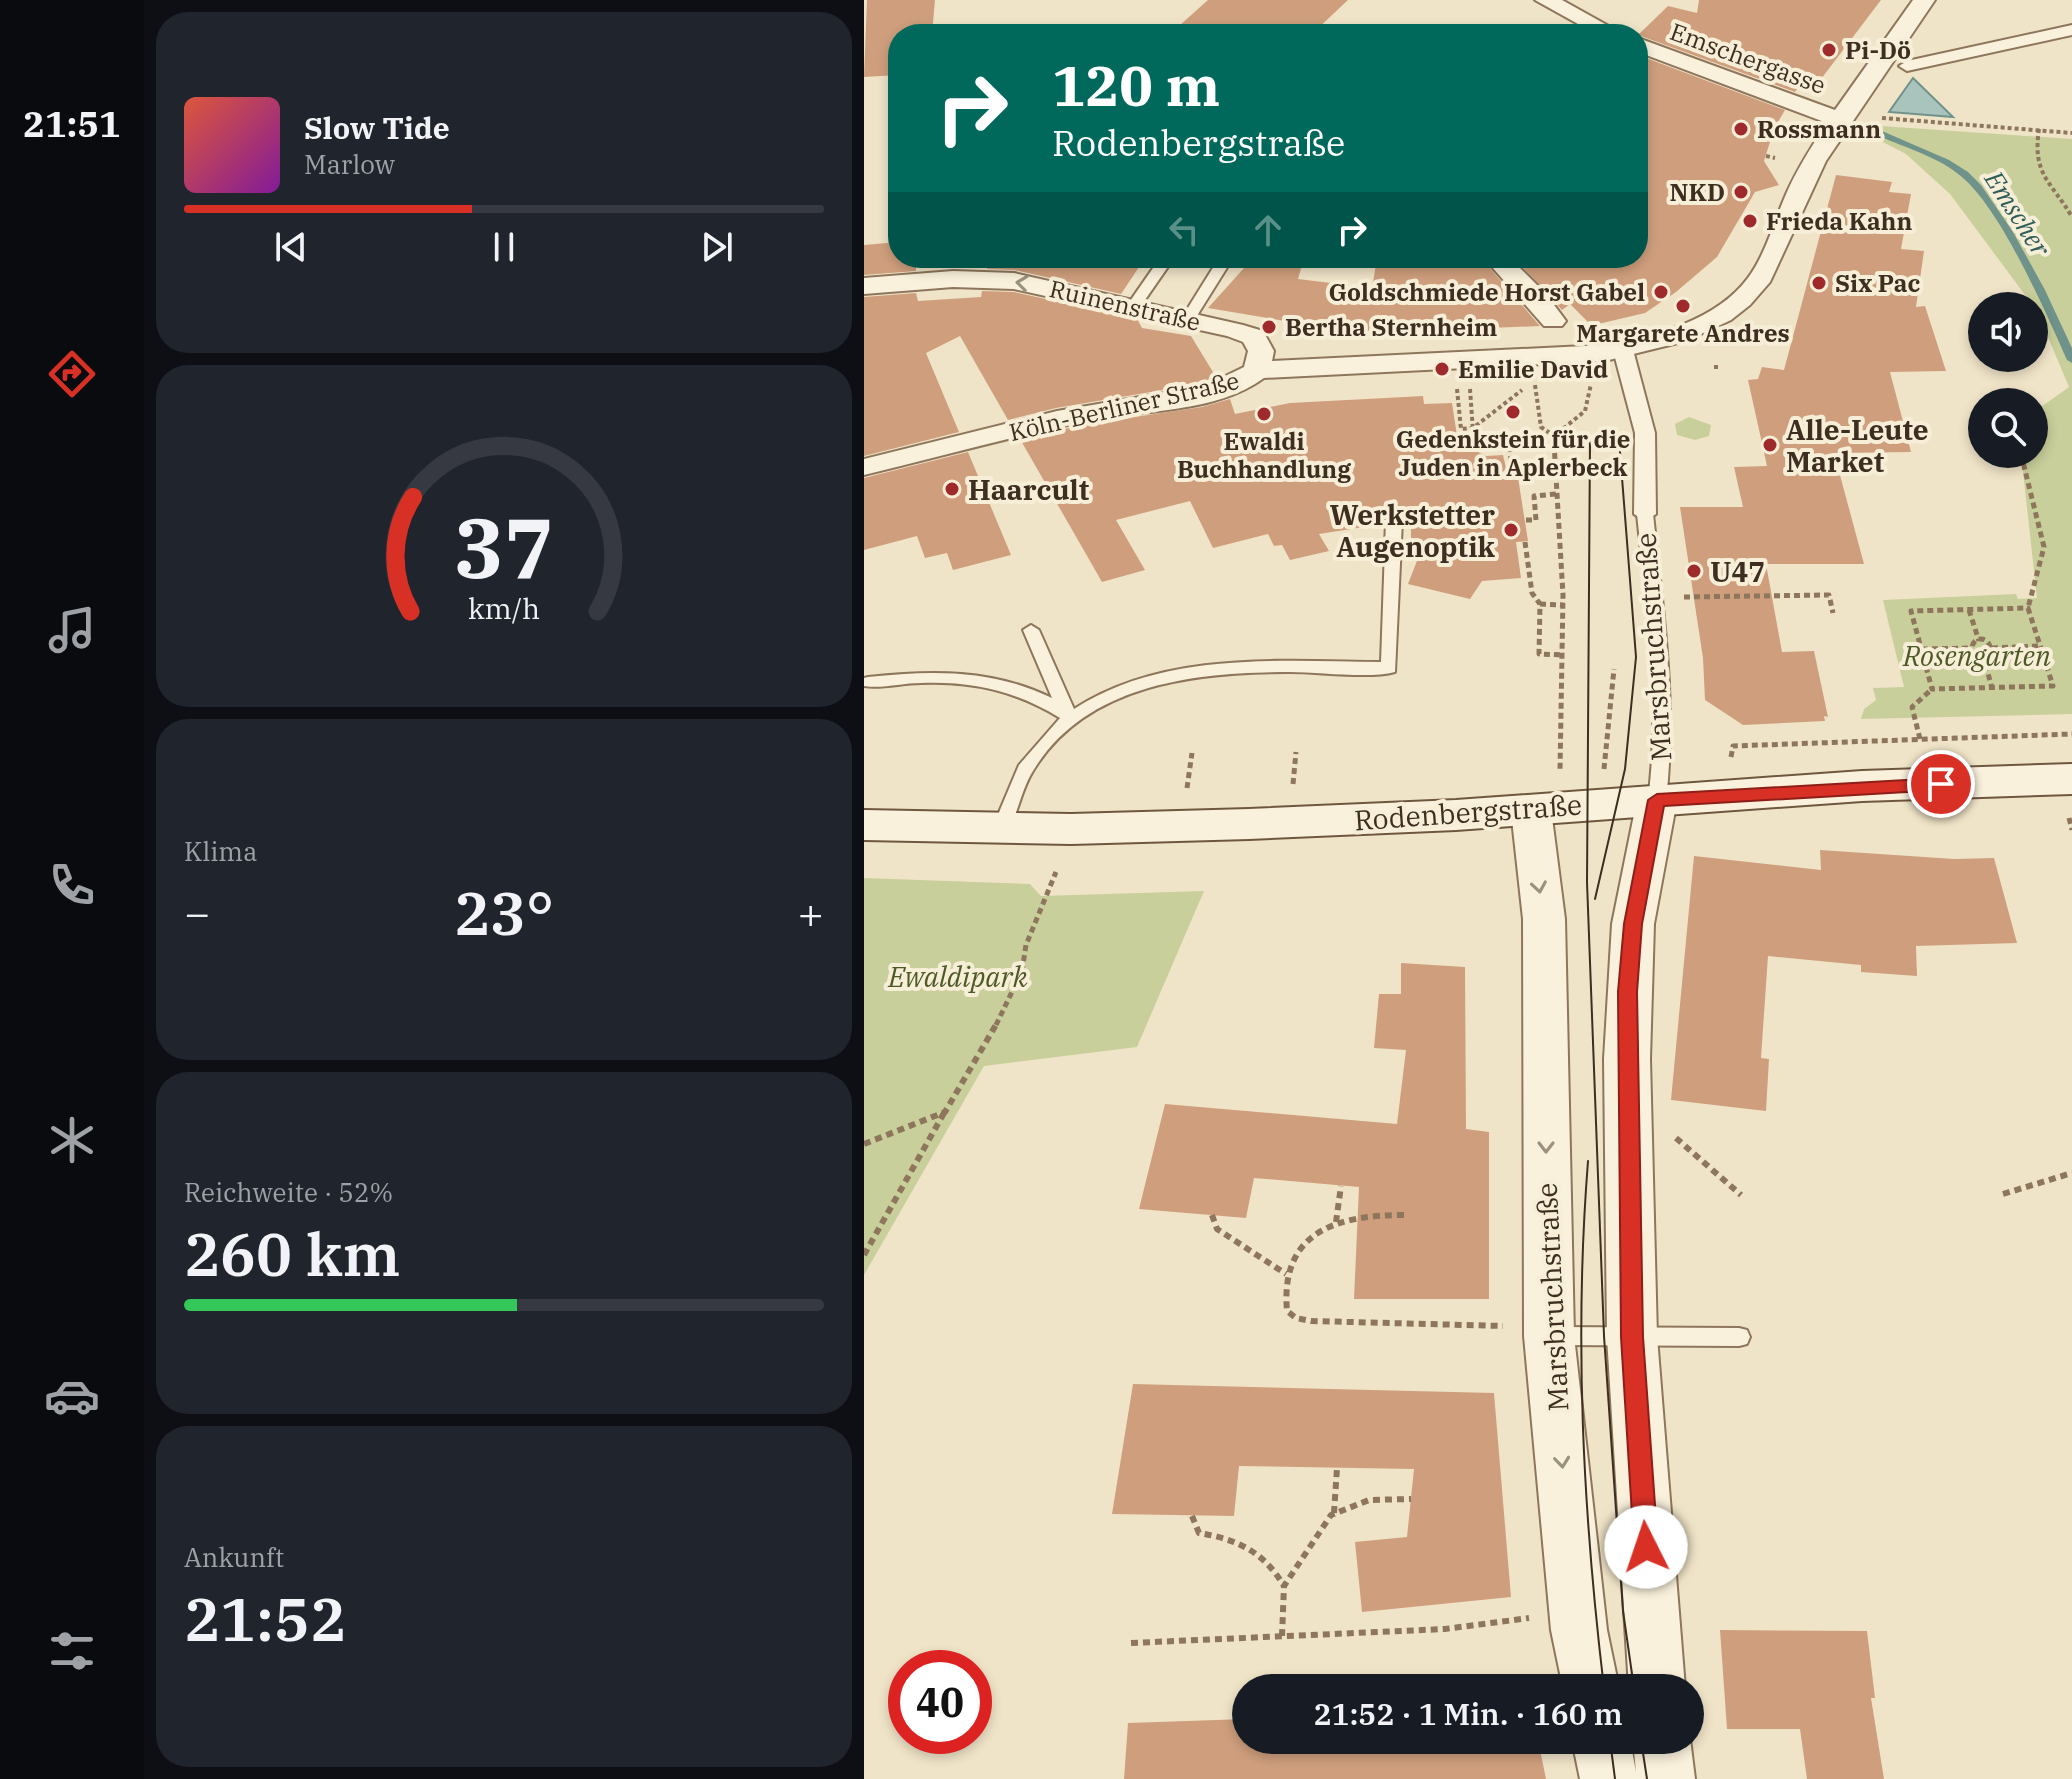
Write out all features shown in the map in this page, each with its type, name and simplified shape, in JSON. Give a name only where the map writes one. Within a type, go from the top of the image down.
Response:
[{"type":"main road","name":"Rodenbergstraße","points":[[864,825],[1001,829],[1249,824],[1531,810],[1862,786],[2070,798]]},
{"type":"street","points":[[1546,0],[1587,23]]},
{"type":"street","name":"Köln-Berliner Straße","points":[[864,467],[1122,406],[1211,391],[1248,379],[1257,370],[1556,357],[1623,350],[1697,326],[1727,311],[1749,293],[1770,261],[1812,163],[1924,0]]},
{"type":"street","points":[[1907,66],[2072,30]]},
{"type":"street","name":"Emschergasse","points":[[1648,49],[1840,120]]},
{"type":"street","points":[[1506,268],[1537,299],[1553,321]]},
{"type":"street","name":"Ruinenstraße","points":[[864,286],[953,279],[1014,281],[1188,319],[1254,337],[1261,351],[1257,370]]},
{"type":"street","points":[[1623,350],[1645,433],[1645,514]]},
{"type":"street","name":"Marsbruchstraße","points":[[1656,1674],[1632,1337],[1627,992],[1633,924],[1657,800]]},
{"type":"street","name":"Marsbruchstraße","points":[[1531,810],[1544,919],[1549,1332],[1577,1612],[1588,1674]]},
{"type":"street","points":[[1604,1754],[1609,1779]]},
{"type":"street","points":[[1663,1754],[1666,1779]]},
{"type":"lane","points":[[1133,307],[1160,268]]},
{"type":"lane","points":[[1188,319],[1220,268]]},
{"type":"lane","name":"Marsbruchstraße","points":[[1645,514],[1663,767],[1657,800]]},
{"type":"lane","points":[[1001,829],[1010,791],[1022,770],[1068,715],[1112,690],[1162,676],[1301,667],[1389,668],[1394,520]]},
{"type":"lane","points":[[1031,630],[1068,715]]},
{"type":"lane","points":[[868,682],[915,676],[975,677],[1020,688],[1068,715]]},
{"type":"lane","points":[[1549,1332],[1632,1337],[1739,1337]]},
{"type":"path","points":[[1870,117],[2072,133]]},
{"type":"path","points":[[2039,129],[2034,153],[2037,172],[2071,213]]},
{"type":"path","points":[[1766,156],[1775,158]]},
{"type":"path","points":[[1456,388],[1461,429],[1473,428],[1535,380],[1541,427],[1554,436]]},
{"type":"path","points":[[1470,388],[1474,447],[1554,444]]},
{"type":"path","points":[[1554,436],[1585,415],[1591,400]]},
{"type":"path","points":[[1554,436],[1564,655],[1560,772]]},
{"type":"path","points":[[1509,446],[1513,471]]},
{"type":"path","points":[[1920,739],[1912,707],[1932,689],[2053,686],[2028,608],[2029,587],[2041,563],[2044,545],[2025,468]]},
{"type":"path","points":[[1526,520],[1536,520],[1534,496],[1556,494]]},
{"type":"path","points":[[1525,542],[1532,593],[1540,604],[1539,654],[1564,655]]},
{"type":"path","points":[[1653,597],[1829,595],[1833,613]]},
{"type":"path","points":[[1540,604],[1563,605]]},
{"type":"path","points":[[1932,689],[1911,611],[2028,608]]},
{"type":"path","points":[[1969,610],[1979,641]]},
{"type":"path","points":[[1970,648],[1971,643],[1979,641],[1992,648],[2040,646]]},
{"type":"path","points":[[1922,649],[1970,648],[1983,655],[1992,688]]},
{"type":"path","points":[[1983,655],[1992,648]]},
{"type":"path","points":[[1604,770],[1614,669]]},
{"type":"path","points":[[1293,784],[1296,752]]},
{"type":"path","points":[[1187,789],[1192,753]]},
{"type":"path","points":[[2070,798],[2072,830]]},
{"type":"path","points":[[864,1255],[1007,1006],[1022,971],[1026,945],[1056,872]]},
{"type":"path","points":[[864,1144],[945,1112]]},
{"type":"path","points":[[1668,1131],[1741,1195]]},
{"type":"path","points":[[2003,1194],[2072,1173]]},
{"type":"path","points":[[1336,1222],[1341,1186]]},
{"type":"path","points":[[1404,1215],[1376,1214],[1336,1222],[1305,1242],[1286,1274],[1284,1299],[1287,1311],[1296,1318],[1549,1332]]},
{"type":"path","points":[[1212,1215],[1217,1229],[1286,1274]]},
{"type":"path","points":[[1334,1513],[1337,1468]]},
{"type":"path","points":[[1282,1636],[1284,1586],[1318,1531],[1334,1513],[1369,1500],[1411,1499]]},
{"type":"path","points":[[1192,1516],[1199,1533],[1226,1537],[1249,1546],[1267,1560],[1284,1586]]},
{"type":"path","points":[[1131,1643],[1445,1629],[1577,1612]]},
{"type":"green space","name":"Rosengarten","points":[[1881,126],[2072,139],[2072,714],[1861,719],[1864,709],[1876,700],[1873,688],[1904,687],[1883,600],[2016,594],[2018,599],[2037,598],[2023,468],[2048,468],[2048,402],[2069,387],[2048,337],[2048,292],[2023,292],[1950,194],[1906,154],[1873,137]]},
{"type":"green space","points":[[1689,417],[1711,425],[1709,436],[1695,440],[1677,435],[1675,424]]},
{"type":"green space","name":"Ewaldipark","points":[[864,878],[1030,884],[1041,896],[1204,891],[1137,1047],[984,1066],[864,1275]]},
{"type":"water","points":[[1913,78],[1953,117],[1889,112]]},
{"type":"building","points":[[867,0],[935,0],[933,24],[888,24],[888,76],[864,77]]},
{"type":"building","points":[[1208,0],[1348,0],[1323,24],[1181,24]]},
{"type":"building","points":[[1699,0],[1881,0],[1815,87],[1797,89],[1795,92],[1648,39],[1648,25],[1668,6],[1697,13]]},
{"type":"building","points":[[1648,59],[1785,110],[1774,129],[1764,161],[1779,185],[1755,192],[1717,257],[1676,292],[1645,313],[1598,324],[1589,323],[1570,304],[1562,310],[1523,268],[1648,268]]},
{"type":"building","points":[[1836,175],[1892,182],[1889,192],[1911,194],[1901,249],[1924,251],[1916,307],[1925,306],[1946,371],[1890,372],[1911,452],[1834,453],[1864,564],[1766,564],[1782,652],[1814,651],[1828,717],[1824,716],[1825,721],[1743,725],[1705,700],[1703,658],[1680,507],[1743,507],[1734,467],[1767,466],[1748,380],[1758,379],[1762,367],[1784,370]]},
{"type":"building","points":[[888,243],[888,268],[916,268],[916,271],[864,275],[864,245]]},
{"type":"building","points":[[1138,268],[1121,294],[1015,270],[987,269]]},
{"type":"building","points":[[1244,268],[1301,268],[1298,279],[1372,288],[1375,268],[1490,268],[1540,326],[1416,331],[1416,336],[1315,326],[1208,308]]},
{"type":"building","points":[[982,291],[1014,292],[1137,319],[1142,328],[1191,336],[1216,377],[1204,383],[1056,408],[1008,420],[960,336],[926,353],[959,432],[864,456],[864,297],[916,293],[918,301],[981,297]]},
{"type":"building","points":[[1423,396],[1424,404],[1452,403],[1458,442],[1486,456],[1503,455],[1507,472],[1517,471],[1528,541],[1516,542],[1521,578],[1482,581],[1470,599],[1408,584],[1420,553],[1411,556],[1411,520],[1405,521],[1396,512],[1384,517],[1383,524],[1319,534],[1329,551],[1290,560],[1282,545],[1274,546],[1268,534],[1213,548],[1190,501],[1116,520],[1145,570],[1102,582],[1020,439],[1087,424],[1202,407],[1230,399],[1235,414],[1290,403]]},
{"type":"building","points":[[968,452],[1011,555],[953,570],[947,553],[925,558],[917,536],[864,550],[864,478]]},
{"type":"building","points":[[1820,850],[1954,859],[1994,858],[2017,943],[1916,946],[1917,976],[1861,972],[1861,965],[1768,956],[1761,1058],[1769,1059],[1766,1111],[1671,1100],[1694,856],[1821,870]]},
{"type":"building","points":[[1401,963],[1465,967],[1466,1129],[1489,1132],[1489,1299],[1354,1299],[1359,1187],[1254,1178],[1246,1218],[1139,1209],[1165,1104],[1397,1124],[1406,1050],[1374,1048],[1379,994],[1401,994]]},
{"type":"building","points":[[1133,1384],[1494,1393],[1511,1597],[1362,1612],[1355,1542],[1407,1537],[1414,1469],[1239,1466],[1234,1516],[1112,1514]]},
{"type":"building","points":[[1720,1630],[1867,1631],[1875,1698],[1871,1698],[1884,1779],[1807,1779],[1800,1729],[1727,1729]]},
{"type":"building","points":[[1232,1719],[1232,1754],[1541,1754],[1546,1779],[1124,1779],[1128,1723]]},
{"type":"waterway","name":"Emscher","points":[[1882,134],[1946,162],[1978,187],[2024,261],[2072,360]]},
{"type":"tram line","points":[[1590,439],[1587,882],[1604,1336],[1623,1611],[1632,1674]]},
{"type":"tram line","points":[[1595,899],[1625,769],[1636,657],[1619,439]]},
{"type":"tram line","points":[[1588,1161],[1581,1359],[1586,1491],[1603,1674]]},
{"type":"tram line","points":[[1612,1754],[1615,1779]]},
{"type":"tram line","points":[[1643,1754],[1647,1779]]},
{"type":"place","name":"Pi-Dö","points":[[1829,50]]},
{"type":"place","name":"Rossmann","points":[[1741,129]]},
{"type":"place","name":"NKD","points":[[1741,192]]},
{"type":"place","name":"Frieda Kahn","points":[[1750,221]]},
{"type":"place","name":"Six Pac","points":[[1819,283]]},
{"type":"place","name":"Goldschmiede Horst Gabel","points":[[1661,292]]},
{"type":"place","name":"Margarete Andres","points":[[1683,306]]},
{"type":"place","name":"Bertha Sternheim","points":[[1269,327]]},
{"type":"place","name":"Emilie David","points":[[1442,369]]},
{"type":"place","name":"Gedenkstein für die Juden in Aplerbeck","points":[[1513,412]]},
{"type":"place","name":"Ewaldi Buchhandlung","points":[[1264,414]]},
{"type":"place","name":"Alle-Leute Market","points":[[1770,445]]},
{"type":"place","name":"Haarcult","points":[[952,489]]},
{"type":"place","name":"Werkstetter Augenoptik","points":[[1511,530]]},
{"type":"place","name":"U47","points":[[1694,571]]},
{"type":"route","points":[[1646,1547],[1632,1337],[1627,992],[1633,924],[1657,800],[1862,786],[1941,784]]}]
